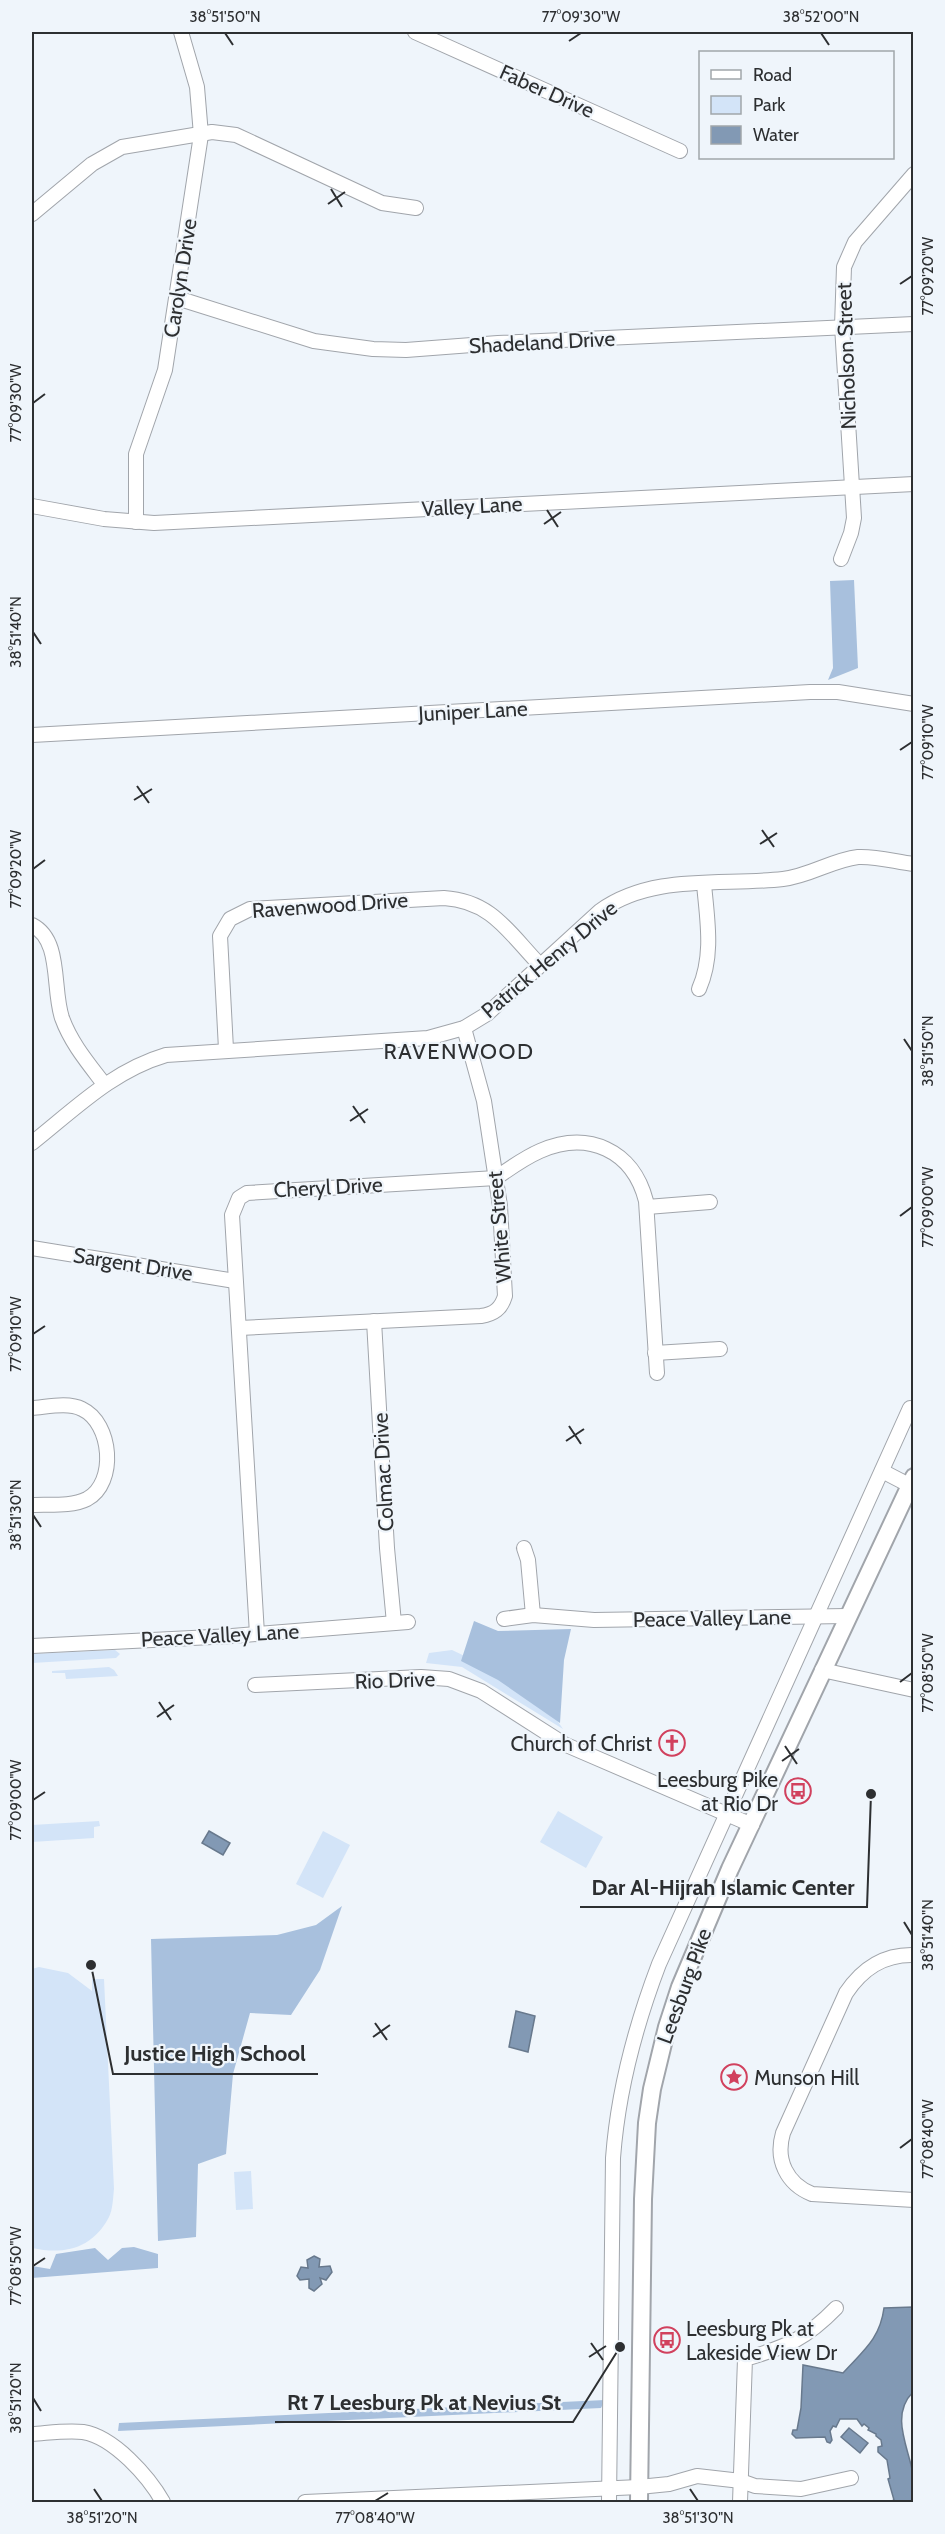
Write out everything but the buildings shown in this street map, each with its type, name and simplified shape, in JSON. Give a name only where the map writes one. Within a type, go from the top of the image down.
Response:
[{"type":"main road","name":"Leesburg Pike","points":[[639,2495],[643,2199],[647,2124],[652,2090],[667,2027],[680,1987],[730,1869],[911,1481]]},
{"type":"street","name":"Carolyn Drive","points":[[136,522],[136,454],[165,370],[201,135],[197,87],[181,32]]},
{"type":"street","name":"Faber Drive","points":[[415,32],[680,151]]},
{"type":"street","points":[[32,214],[106,154],[138,143],[224,132],[236,135],[382,203],[416,208]]},
{"type":"street","name":"Nicholson Street","points":[[841,559],[854,519],[854,486],[842,326],[842,280],[848,256],[855,242],[914,174]]},
{"type":"street","name":"Shadeland Drive","points":[[177,298],[314,341],[373,349],[406,350],[914,324]]},
{"type":"street","name":"Valley Lane","points":[[32,506],[136,522],[914,484]]},
{"type":"street","name":"Juniper Lane","points":[[32,735],[838,692],[914,704]]},
{"type":"street","name":"Patrick Henry Drive","points":[[32,1143],[123,1071],[166,1055],[226,1049],[428,1038],[464,1028],[497,1006],[600,912],[623,897],[652,888],[787,879],[857,857],[914,864]]},
{"type":"street","points":[[699,989],[705,975],[709,952],[704,884]]},
{"type":"street","name":"Ravenwood Drive","points":[[226,1049],[220,936],[230,919],[245,910],[421,899],[459,899],[484,908],[540,966]]},
{"type":"street","points":[[32,925],[41,931],[51,945],[58,1002],[70,1036],[104,1084]]},
{"type":"street","name":"White Street","points":[[239,1328],[489,1315],[501,1306],[506,1296],[500,1206],[484,1101],[464,1028]]},
{"type":"street","points":[[496,1178],[521,1160],[542,1150],[573,1142],[588,1143],[610,1151],[632,1170],[643,1189],[647,1207],[657,1373]]},
{"type":"street","name":"Cheryl Drive","points":[[257,1634],[232,1215],[239,1198],[247,1193],[496,1178]]},
{"type":"street","points":[[647,1207],[710,1203]]},
{"type":"street","name":"Sargent Drive","points":[[32,1248],[236,1281]]},
{"type":"street","name":"Colmac Drive","points":[[374,1321],[387,1548],[394,1623]]},
{"type":"street","points":[[655,1353],[720,1349]]},
{"type":"street","points":[[32,1408],[77,1407],[90,1414],[101,1426],[106,1461],[103,1482],[93,1496],[75,1503],[32,1505]]},
{"type":"street","points":[[609,2502],[613,2158],[620,2095],[641,2010],[659,1964],[910,1408]]},
{"type":"street","points":[[882,1471],[911,1481]]},
{"type":"street","points":[[524,1548],[528,1560],[533,1615]]},
{"type":"street","name":"Peace Valley Lane","points":[[504,1618],[533,1615],[594,1620],[847,1616]]},
{"type":"street","name":"Peace Valley Lane","points":[[32,1646],[257,1634],[408,1622]]},
{"type":"street","points":[[822,1670],[914,1690]]},
{"type":"street","name":"Rio Drive","points":[[255,1685],[421,1677],[449,1679],[481,1691],[564,1744],[752,1825]]},
{"type":"street","points":[[914,1955],[887,1958],[864,1970],[846,1993],[788,2123],[780,2150],[789,2178],[812,2194],[914,2200]]},
{"type":"street","points":[[740,2502],[745,2359],[784,2348],[816,2329],[836,2308]]},
{"type":"street","points":[[32,2434],[81,2432],[104,2440],[120,2451],[143,2475],[163,2502]]},
{"type":"street","points":[[305,2502],[610,2488],[639,2495],[697,2476],[741,2481],[755,2486],[801,2489],[850,2478]]},
{"type":"green space","points":[[115,1650],[120,1654],[116,1658],[32,1663],[32,1654]]},
{"type":"green space","points":[[452,1650],[536,1690],[563,1729],[462,1667],[426,1663],[429,1653]]},
{"type":"green space","points":[[109,1667],[118,1676],[66,1679],[65,1673],[52,1673],[52,1671]]},
{"type":"green space","points":[[558,1811],[603,1837],[586,1868],[540,1842]]},
{"type":"green space","points":[[99,1821],[100,1826],[94,1827],[94,1838],[32,1842],[32,1825]]},
{"type":"green space","points":[[323,1831],[350,1845],[323,1898],[296,1884]]},
{"type":"green space","points":[[39,1967],[68,1973],[92,1991],[92,1979],[104,1979],[114,2189],[112,2207],[102,2228],[86,2243],[55,2251],[32,2248],[32,1969]]},
{"type":"green space","points":[[251,2171],[253,2209],[236,2210],[234,2172]]},
{"type":"shaded area","points":[[854,580],[858,668],[828,680],[833,668],[830,581]]},
{"type":"shaded area","points":[[474,1621],[498,1631],[571,1629],[564,1660],[560,1723],[498,1680],[461,1661]]},
{"type":"shaded area","points":[[342,1906],[320,1970],[291,2015],[250,2013],[233,2074],[226,2154],[198,2164],[196,2237],[158,2241],[151,1939],[277,1935],[316,1925]]},
{"type":"shaded area","points":[[134,2247],[158,2254],[158,2268],[32,2278],[32,2266],[50,2269],[56,2254],[95,2248],[108,2260],[122,2248]]},
{"type":"shaded area","points":[[605,2400],[601,2408],[118,2431],[119,2423]]},
{"type":"water","points":[[209,1831],[230,1843],[223,1855],[202,1843]]},
{"type":"water","points":[[516,2011],[535,2016],[528,2052],[509,2047]]},
{"type":"water","points":[[314,2256],[320,2259],[319,2267],[330,2266],[332,2272],[326,2280],[320,2278],[322,2284],[314,2291],[309,2288],[309,2279],[300,2280],[297,2276],[301,2267],[308,2268],[307,2260]]},
{"type":"water","points":[[913,2307],[913,2392],[906,2401],[903,2411],[902,2431],[914,2477],[913,2502],[889,2502],[894,2500],[888,2479],[890,2478],[887,2460],[878,2452],[878,2447],[882,2446],[881,2440],[864,2424],[862,2426],[857,2419],[840,2419],[836,2427],[833,2426],[830,2431],[832,2440],[830,2443],[825,2437],[796,2438],[792,2434],[793,2430],[797,2430],[801,2408],[803,2365],[843,2373],[875,2336],[884,2308]]},
{"type":"water","points":[[849,2428],[868,2443],[860,2453],[841,2437]]},
{"type":"place","name":"Church of Christ","points":[[672,1743]]},
{"type":"place","name":"Leesburg Pike at Rio Dr","points":[[798,1791]]},
{"type":"place","name":"Dar Al-Hijrah Islamic Center","points":[[871,1794]]},
{"type":"place","name":"Justice High School","points":[[91,1965]]},
{"type":"place","name":"Munson Hill","points":[[734,2077]]},
{"type":"place","name":"Leesburg Pk at Lakeside View Dr","points":[[667,2340]]},
{"type":"place","name":"Rt 7 Leesburg Pk at Nevius St","points":[[620,2347]]},
{"type":"district","name":"RAVENWOOD","points":[[459,1051]]}]
